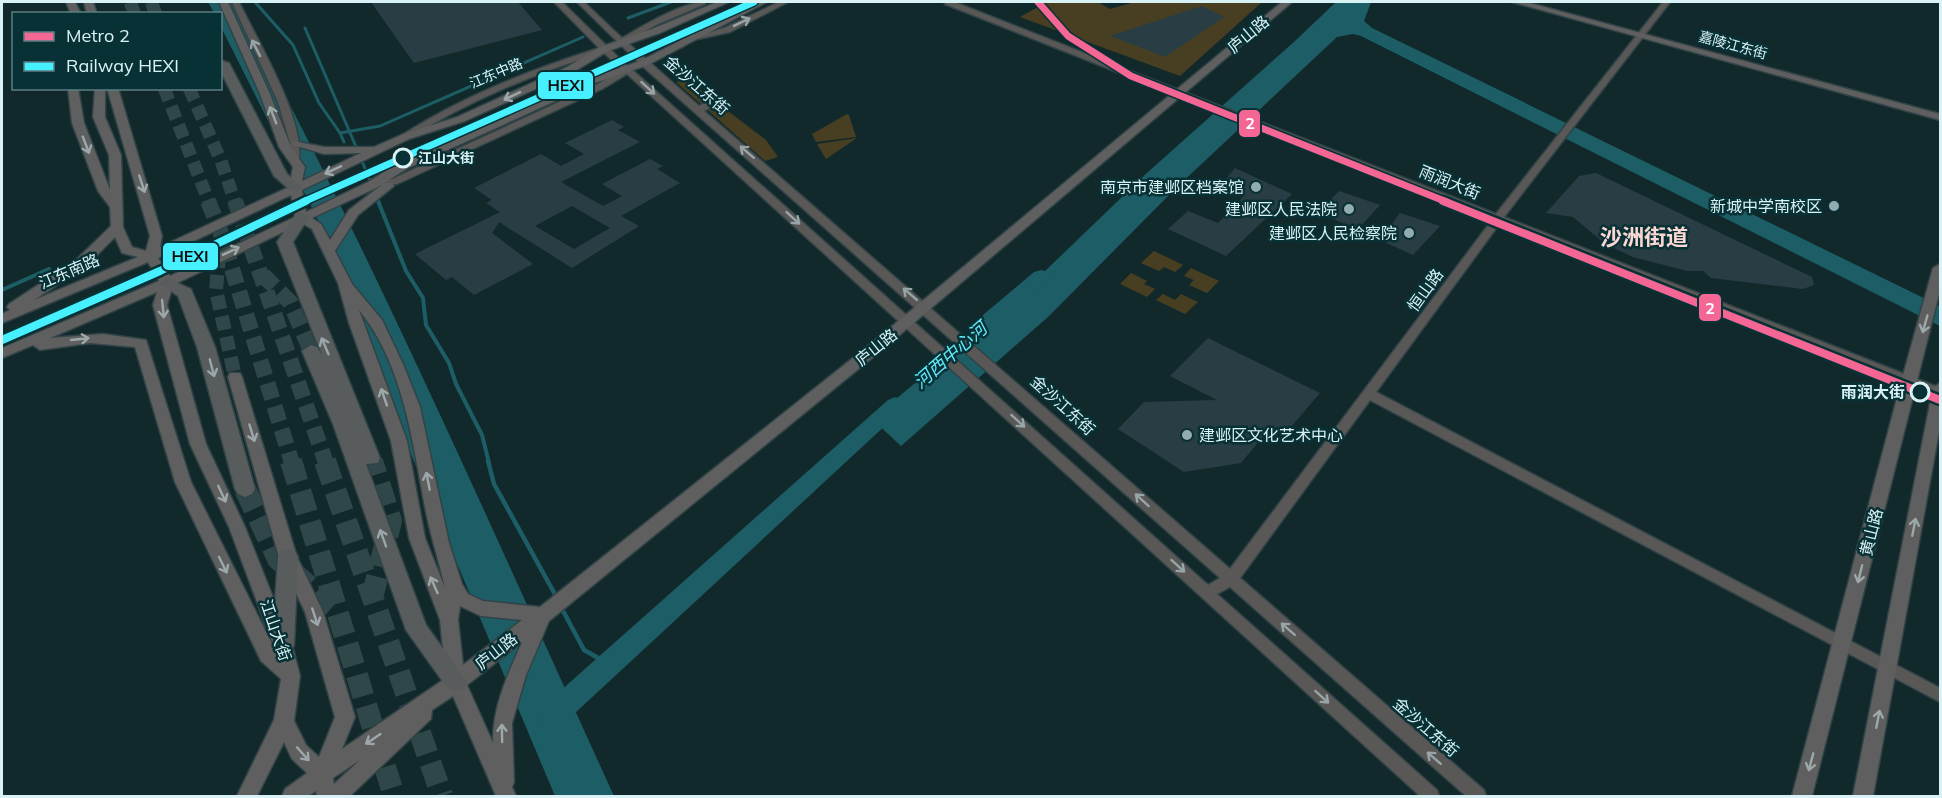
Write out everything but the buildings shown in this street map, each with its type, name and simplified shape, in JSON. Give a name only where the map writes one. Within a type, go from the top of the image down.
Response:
[{"type":"highway","points":[[223,63],[281,176],[295,187]]},
{"type":"highway","points":[[301,217],[285,242],[372,458]]},
{"type":"highway","points":[[167,283],[185,293],[206,347],[245,489]]},
{"type":"highway","points":[[311,351],[342,424],[417,630],[456,682]]},
{"type":"highway","points":[[283,645],[288,557]]},
{"type":"main road","points":[[223,2],[265,94],[285,147],[299,167],[295,187],[301,217],[317,227],[345,282],[356,323],[399,441],[417,538],[449,620],[456,682],[505,794]]},
{"type":"main road","name":"江东中路","points":[[295,187],[405,137],[461,119],[571,69],[604,49],[656,32],[724,2]]},
{"type":"main road","points":[[2,353],[167,283],[372,185],[404,165],[591,81],[644,63],[698,37],[738,12],[762,2]]},
{"type":"main road","name":"庐山路","points":[[292,796],[456,682],[572,592],[907,322],[1287,2]]},
{"type":"main road","name":"嘉陵江东街","points":[[1517,2],[1941,117]]},
{"type":"main road","points":[[73,90],[78,123],[104,191],[116,207]]},
{"type":"main road","points":[[100,90],[99,117],[115,155],[117,227],[127,250],[151,256]]},
{"type":"main road","points":[[113,90],[156,236],[151,256],[167,283]]},
{"type":"main road","points":[[297,143],[313,151],[328,152],[381,147]]},
{"type":"main road","points":[[330,249],[353,213],[394,182]]},
{"type":"main road","name":"江东南路","points":[[2,318],[151,256],[295,187]]},
{"type":"main road","points":[[2,318],[81,263],[117,227]]},
{"type":"main road","name":"黄山路","points":[[1802,796],[1909,379],[1941,268]]},
{"type":"main road","points":[[345,282],[375,320],[396,364],[412,407],[441,543],[454,587],[462,599],[481,608],[542,615],[517,675],[502,723],[505,794]]},
{"type":"main road","name":"江山大街","points":[[167,283],[160,305],[198,444],[237,527],[283,645],[291,676],[284,721],[247,796]]},
{"type":"main road","points":[[2,353],[57,341],[90,338],[116,338],[141,343],[183,482],[268,655],[291,676]]},
{"type":"main road","points":[[235,377],[288,557],[314,612],[345,717],[322,773],[327,796]]},
{"type":"main road","points":[[1863,796],[1940,391]]},
{"type":"main road","points":[[449,620],[454,587]]},
{"type":"main road","name":"庐山路","points":[[336,796],[456,682]]},
{"type":"main road","points":[[284,721],[299,752],[322,773]]},
{"type":"street","points":[[235,2],[278,91],[297,143],[295,161]]},
{"type":"street","name":"金沙江东街","points":[[558,2],[604,49],[755,184],[764,199],[937,348],[1431,796]]},
{"type":"street","name":"金沙江东街","points":[[580,2],[644,63],[925,307],[1478,796]]},
{"type":"street","name":"江东中路","points":[[621,42],[653,23],[702,2]]},
{"type":"street","points":[[698,37],[727,30],[784,2]]},
{"type":"street","name":"雨润大街","points":[[948,2],[1940,391]]},
{"type":"street","name":"恒山路","points":[[1208,593],[1231,579],[1499,217],[1667,2]]},
{"type":"street","points":[[1062,60],[1074,52]]},
{"type":"street","points":[[372,185],[394,182],[599,87],[628,70]]},
{"type":"street","points":[[698,110],[717,100]]},
{"type":"street","points":[[742,190],[755,184]]},
{"type":"street","points":[[1369,394],[1941,695]]},
{"type":"shaded area","points":[[1047,2],[1098,2],[1110,9],[1135,2],[1262,2],[1180,76],[1020,17]]},
{"type":"shaded area","points":[[686,79],[766,140],[778,157],[765,161],[676,82]]},
{"type":"shaded area","points":[[847,114],[856,137],[816,142],[812,134]]},
{"type":"shaded area","points":[[857,138],[826,159],[817,144]]},
{"type":"shaded area","points":[[1154,251],[1183,265],[1175,272],[1164,267],[1159,271],[1141,263]]},
{"type":"shaded area","points":[[1191,268],[1219,281],[1207,293],[1189,285],[1194,280],[1184,276]]},
{"type":"shaded area","points":[[1131,273],[1147,281],[1144,284],[1155,289],[1147,297],[1120,284]]},
{"type":"shaded area","points":[[1163,294],[1175,300],[1181,294],[1198,302],[1185,314],[1156,300]]},
{"type":"water","points":[[208,2],[236,2],[287,99],[385,296],[614,796],[555,796],[397,421],[324,232],[222,29],[222,12],[213,12]]},
{"type":"water","points":[[1336,2],[1371,2],[1364,21],[1372,28],[1940,306],[1940,326],[1353,34],[1337,37],[1177,187],[1048,317],[901,446],[872,419],[1018,297],[1148,172]]},
{"type":"waterway","points":[[255,2],[293,45],[319,103],[340,133]]},
{"type":"waterway","points":[[628,18],[671,2]]},
{"type":"waterway","points":[[305,28],[349,131]]},
{"type":"waterway","points":[[349,131],[380,126],[583,37]]},
{"type":"waterway","points":[[340,133],[349,131]]},
{"type":"waterway","points":[[349,131],[357,149]]},
{"type":"waterway","points":[[340,133],[344,142]]},
{"type":"waterway","points":[[361,159],[372,185]]},
{"type":"waterway","points":[[376,195],[379,202]]},
{"type":"waterway","points":[[378,201],[406,271],[423,298],[426,325],[449,363],[456,384],[482,435],[489,463]]},
{"type":"waterway","points":[[2,290],[49,269]]},
{"type":"waterway","name":"河西中心河","points":[[990,320],[1041,276]]},
{"type":"waterway","name":"河西中心河","points":[[551,717],[895,405]]},
{"type":"waterway","points":[[488,461],[494,484],[557,598]]},
{"type":"waterway","points":[[561,607],[584,650],[609,664]]},
{"type":"tunnel","points":[[130,2],[134,12]]},
{"type":"tunnel","points":[[151,2],[155,12]]},
{"type":"tunnel","points":[[165,90],[209,202]]},
{"type":"tunnel","points":[[190,90],[221,161],[235,202]]},
{"type":"tunnel","points":[[208,201],[221,233],[292,463]]},
{"type":"tunnel","points":[[235,201],[326,463]]},
{"type":"tunnel","points":[[221,233],[216,290],[235,377]]},
{"type":"tunnel","points":[[263,275],[290,302],[311,351]]},
{"type":"tunnel","points":[[371,458],[373,463]]},
{"type":"tunnel","points":[[291,461],[337,611]]},
{"type":"tunnel","points":[[325,461],[372,597]]},
{"type":"tunnel","points":[[372,461],[391,521],[372,597]]},
{"type":"tunnel","points":[[245,489],[278,559],[337,611]]},
{"type":"tunnel","points":[[372,597],[442,796]]},
{"type":"tunnel","points":[[337,611],[394,796]]},
{"type":"metro line","name":"2","points":[[1038,2],[1068,36],[1131,76],[1940,400]]},
{"type":"rail line","name":"HEXI","points":[[2,340],[160,271],[299,204],[754,2]]},
{"type":"place","name":"江山大街","points":[[403,158]]},
{"type":"place","name":"南京市建邺区档案馆","points":[[1256,187]]},
{"type":"place","name":"新城中学南校区","points":[[1834,206]]},
{"type":"place","name":"建邺区人民法院","points":[[1349,209]]},
{"type":"place","name":"建邺区人民检察院","points":[[1409,233]]},
{"type":"place","name":"雨润大街","points":[[1920,392]]},
{"type":"place","name":"建邺区文化艺术中心","points":[[1187,435]]},
{"type":"district","name":"沙洲街道","points":[[1644,237]]}]
